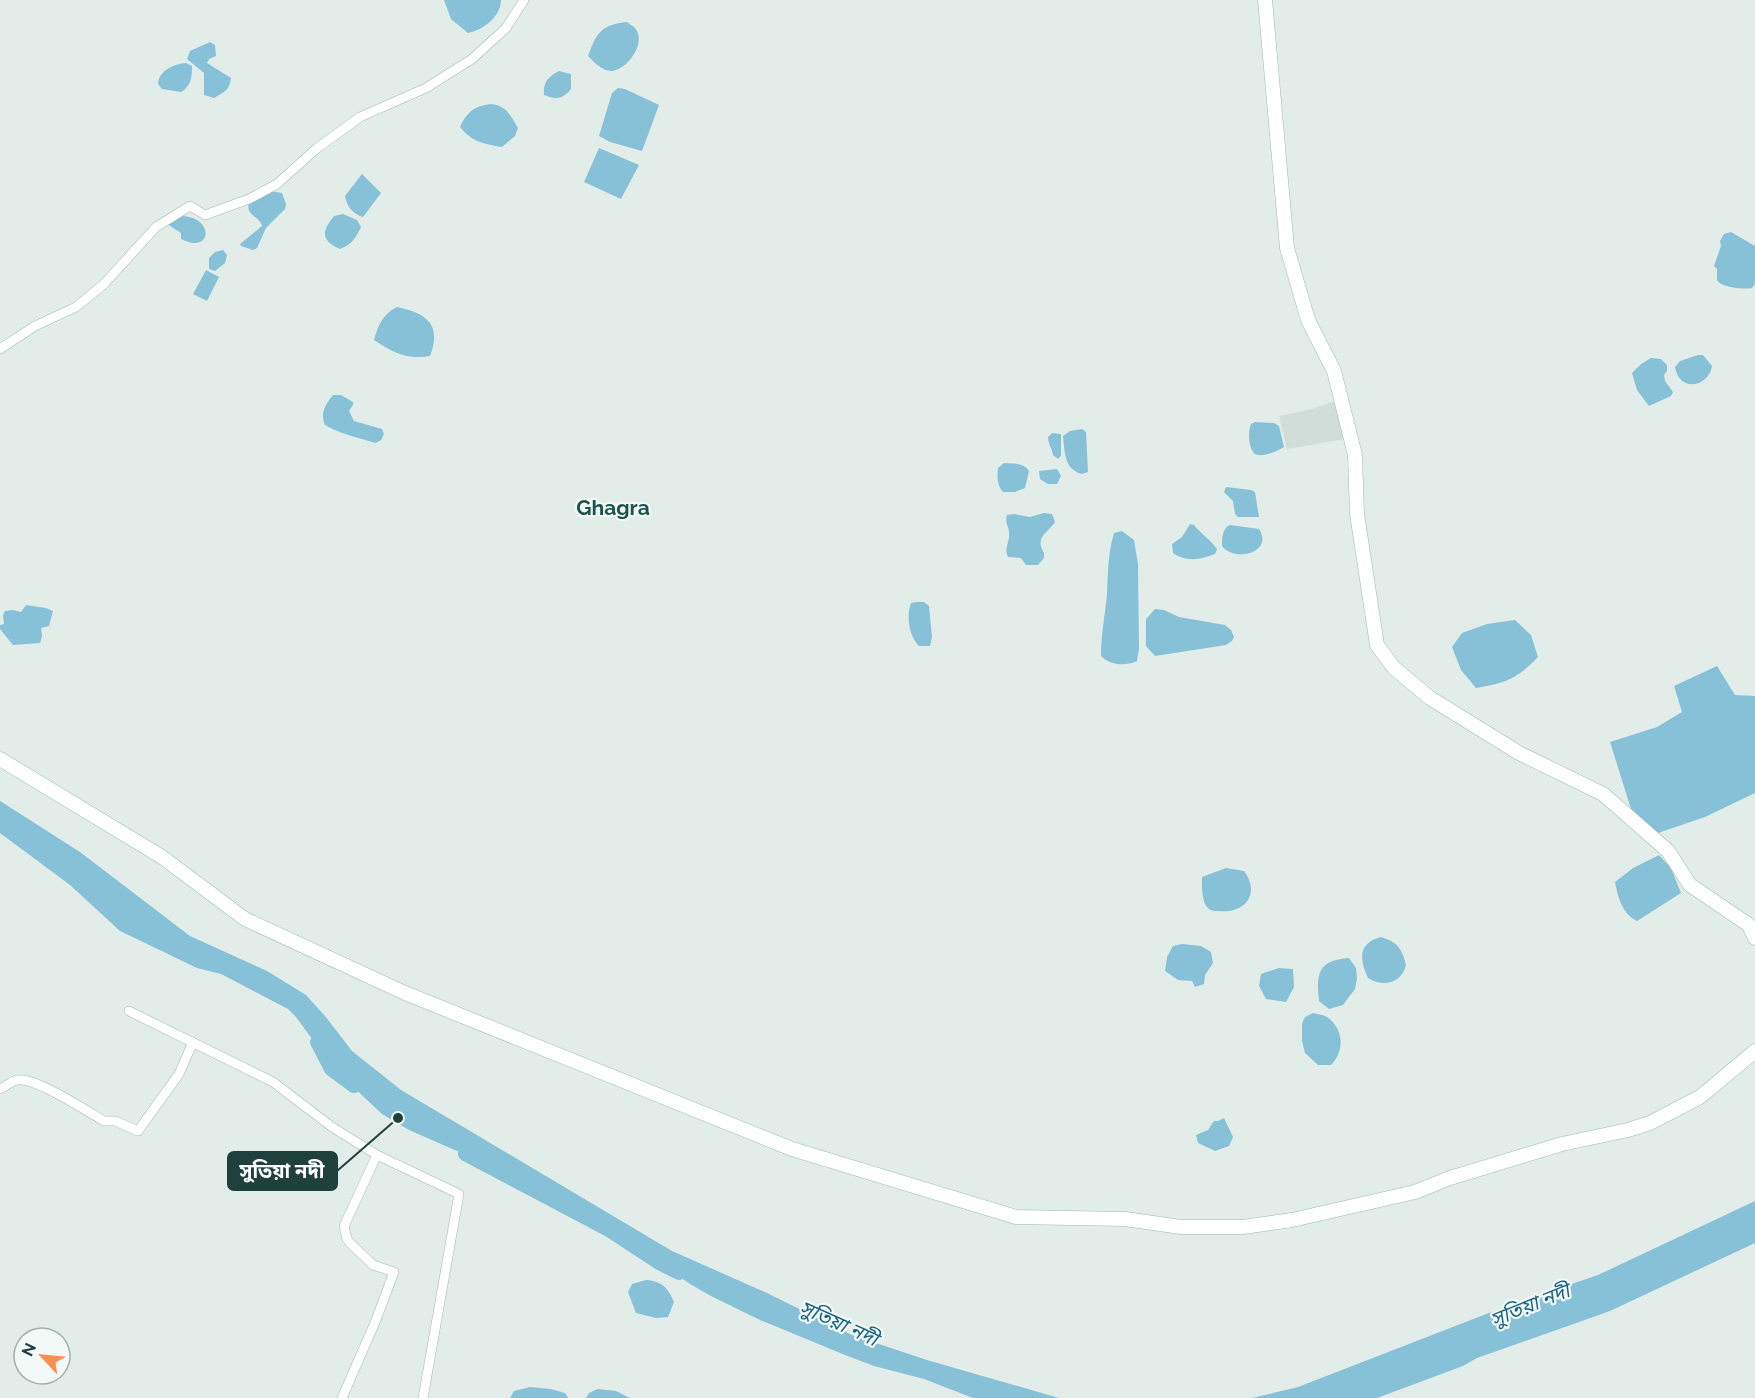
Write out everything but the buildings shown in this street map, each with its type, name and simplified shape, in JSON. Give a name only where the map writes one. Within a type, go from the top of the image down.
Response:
[{"type":"street","points":[[0,349],[35,326],[76,307],[104,284],[156,227],[190,206],[205,215],[249,199],[277,184],[316,149],[360,117],[426,88],[471,59],[506,28],[524,0]]},
{"type":"street","points":[[1265,0],[1287,248],[1308,320],[1334,370],[1355,455],[1357,514],[1377,645],[1394,668],[1430,698],[1519,753],[1603,794],[1668,851],[1690,885],[1749,925],[1755,938]]},
{"type":"street","points":[[0,759],[162,857],[245,919],[405,993],[792,1149],[1016,1217],[1125,1220],[1181,1227],[1242,1227],[1292,1220],[1415,1192],[1450,1178],[1551,1147],[1650,1123],[1700,1097],[1755,1052]]},
{"type":"street","points":[[129,1011],[273,1082],[332,1127],[377,1155],[459,1194],[423,1398]]},
{"type":"street","points":[[0,1089],[15,1080],[25,1080],[44,1086],[104,1120],[115,1121],[138,1131],[179,1074],[193,1042]]},
{"type":"street","points":[[342,1398],[394,1272],[373,1265],[360,1250],[350,1244],[345,1226],[377,1155]]},
{"type":"shaded area","points":[[1338,400],[1345,439],[1287,449],[1279,416],[1312,409]]},
{"type":"water","points":[[444,0],[501,0],[498,12],[490,22],[468,33],[451,19]]},
{"type":"water","points":[[627,22],[635,28],[638,34],[639,40],[634,54],[624,66],[611,71],[604,70],[588,56],[594,41],[601,31],[611,25]]},
{"type":"water","points":[[210,42],[215,45],[216,56],[209,59],[207,63],[231,78],[228,88],[214,98],[204,95],[204,73],[187,59],[190,51]]},
{"type":"water","points":[[186,63],[192,66],[191,78],[187,87],[181,92],[162,89],[158,84],[164,71],[172,66]]},
{"type":"water","points":[[559,71],[571,74],[571,89],[559,98],[544,95],[547,80]]},
{"type":"water","points":[[618,88],[659,105],[642,151],[610,142],[599,136],[612,93]]},
{"type":"water","points":[[491,104],[501,106],[518,128],[515,136],[502,147],[479,142],[460,127],[465,117],[472,111],[480,106]]},
{"type":"water","points":[[599,148],[639,165],[621,199],[584,182]]},
{"type":"water","points":[[362,174],[381,193],[363,217],[351,210],[345,196]]},
{"type":"water","points":[[271,191],[282,193],[286,204],[285,209],[266,228],[257,248],[253,250],[241,246],[240,244],[262,226],[249,211],[249,203]]},
{"type":"water","points":[[343,214],[357,220],[361,227],[353,241],[340,249],[326,239],[325,231],[334,216]]},
{"type":"water","points":[[183,216],[201,223],[205,228],[204,239],[191,243],[181,239],[181,233],[167,224]]},
{"type":"water","points":[[1731,232],[1755,246],[1755,284],[1752,288],[1733,287],[1717,280],[1717,269],[1714,266],[1721,246],[1720,241],[1724,234]]},
{"type":"water","points":[[223,250],[227,255],[225,263],[215,271],[209,269],[209,258],[215,252]]},
{"type":"water","points":[[206,270],[219,277],[207,301],[193,294]]},
{"type":"water","points":[[397,307],[416,313],[429,322],[434,336],[430,356],[415,357],[401,354],[374,340],[382,320]]},
{"type":"water","points":[[1703,355],[1712,366],[1710,373],[1700,382],[1688,384],[1682,381],[1675,367],[1680,361]]},
{"type":"water","points":[[1651,358],[1661,359],[1667,365],[1665,381],[1673,392],[1671,396],[1649,406],[1637,390],[1632,373]]},
{"type":"water","points":[[333,395],[341,395],[353,402],[349,411],[354,421],[382,429],[384,434],[381,440],[376,443],[325,425],[324,409]]},
{"type":"water","points":[[1255,422],[1274,423],[1279,426],[1284,447],[1265,455],[1255,454],[1251,448],[1249,435],[1251,424]]},
{"type":"water","points":[[1082,429],[1086,432],[1088,472],[1082,474],[1076,472],[1069,464],[1065,454],[1063,436],[1070,431]]},
{"type":"water","points":[[1052,433],[1061,434],[1061,456],[1058,459],[1053,455],[1049,442],[1048,437]]},
{"type":"water","points":[[1004,463],[1027,468],[1029,471],[1025,488],[1015,492],[1003,492],[999,484],[998,468]]},
{"type":"water","points":[[1057,469],[1061,476],[1057,484],[1048,484],[1040,479],[1039,471]]},
{"type":"water","points":[[1226,487],[1255,492],[1259,517],[1238,517],[1235,514],[1233,501],[1224,492]]},
{"type":"water","points":[[1044,513],[1052,514],[1055,522],[1041,539],[1044,558],[1038,565],[1026,565],[1021,558],[1008,557],[1007,515],[1030,517]]},
{"type":"water","points":[[1190,524],[1194,525],[1215,546],[1217,549],[1215,554],[1193,559],[1183,558],[1173,553],[1172,544],[1182,537]]},
{"type":"water","points":[[1230,525],[1259,529],[1262,537],[1261,544],[1257,549],[1243,554],[1228,551],[1222,546],[1222,540],[1224,531]]},
{"type":"water","points":[[1122,531],[1134,540],[1138,564],[1139,649],[1137,661],[1128,664],[1109,662],[1101,656],[1111,548],[1114,533]]},
{"type":"water","points":[[924,602],[929,606],[932,637],[930,646],[919,646],[911,631],[909,608],[911,603]]},
{"type":"water","points":[[26,605],[53,611],[49,626],[41,628],[40,643],[13,645],[0,629],[0,625],[4,624],[3,615],[5,611],[21,612]]},
{"type":"water","points":[[1155,609],[1164,610],[1179,617],[1225,625],[1234,637],[1226,645],[1155,656],[1146,646],[1146,619]]},
{"type":"water","points":[[1515,620],[1531,635],[1538,657],[1510,679],[1476,688],[1461,670],[1452,647],[1462,633],[1487,624]]},
{"type":"water","points":[[1717,666],[1735,695],[1755,696],[1755,793],[1705,817],[1655,834],[1632,812],[1610,742],[1657,727],[1682,712],[1674,686]]},
{"type":"water","points":[[0,801],[80,852],[190,936],[267,971],[306,995],[352,1051],[401,1090],[672,1251],[767,1293],[852,1335],[927,1360],[1059,1398],[973,1398],[924,1379],[874,1366],[760,1320],[690,1284],[637,1247],[560,1203],[489,1165],[409,1130],[382,1114],[334,1069],[288,1009],[221,974],[197,968],[120,931],[70,885],[0,833]]},
{"type":"water","points":[[1659,855],[1671,868],[1681,893],[1637,921],[1624,910],[1615,882],[1633,868]]},
{"type":"water","points":[[1226,868],[1244,871],[1251,887],[1248,901],[1243,906],[1228,911],[1211,910],[1206,906],[1203,898],[1202,877]]},
{"type":"water","points":[[1381,937],[1398,946],[1406,965],[1396,980],[1386,983],[1368,978],[1362,958],[1364,948],[1368,943]]},
{"type":"water","points":[[1182,944],[1201,946],[1211,952],[1213,963],[1205,975],[1204,984],[1195,987],[1192,981],[1178,980],[1165,971],[1167,957],[1173,946]]},
{"type":"water","points":[[1349,958],[1356,968],[1355,989],[1343,1005],[1329,1009],[1319,1001],[1318,983],[1321,970],[1331,962]]},
{"type":"water","points":[[1279,968],[1293,969],[1294,987],[1286,1002],[1266,999],[1259,986],[1261,974]]},
{"type":"water","points":[[1313,1013],[1327,1017],[1337,1028],[1341,1040],[1340,1047],[1331,1065],[1318,1065],[1305,1053],[1302,1023],[1305,1017]]},
{"type":"water","points":[[1224,1118],[1233,1137],[1229,1146],[1215,1151],[1198,1143],[1196,1135],[1208,1130],[1214,1121]]},
{"type":"water","points":[[1755,1201],[1755,1243],[1610,1311],[1477,1358],[1463,1366],[1377,1398],[1252,1398],[1298,1387],[1494,1311],[1598,1275]]},
{"type":"water","points":[[646,1280],[664,1286],[669,1293],[674,1302],[668,1317],[656,1318],[636,1313],[628,1292],[632,1284]]},
{"type":"water","points":[[530,1387],[565,1393],[568,1398],[510,1398],[514,1391]]},
{"type":"water","points":[[598,1389],[616,1391],[630,1398],[586,1398],[589,1393]]},
{"type":"waterway","name":"সুতিয়া নদী","points":[[317,1042],[331,1069],[354,1086]]},
{"type":"waterway","name":"সুতিয়া নদী","points":[[465,1154],[607,1229],[659,1263],[679,1273]]},
{"type":"place","name":"সুতিয়া নদী","points":[[398,1118]]},
{"type":"district","name":"Ghagra","points":[[613,507]]}]
